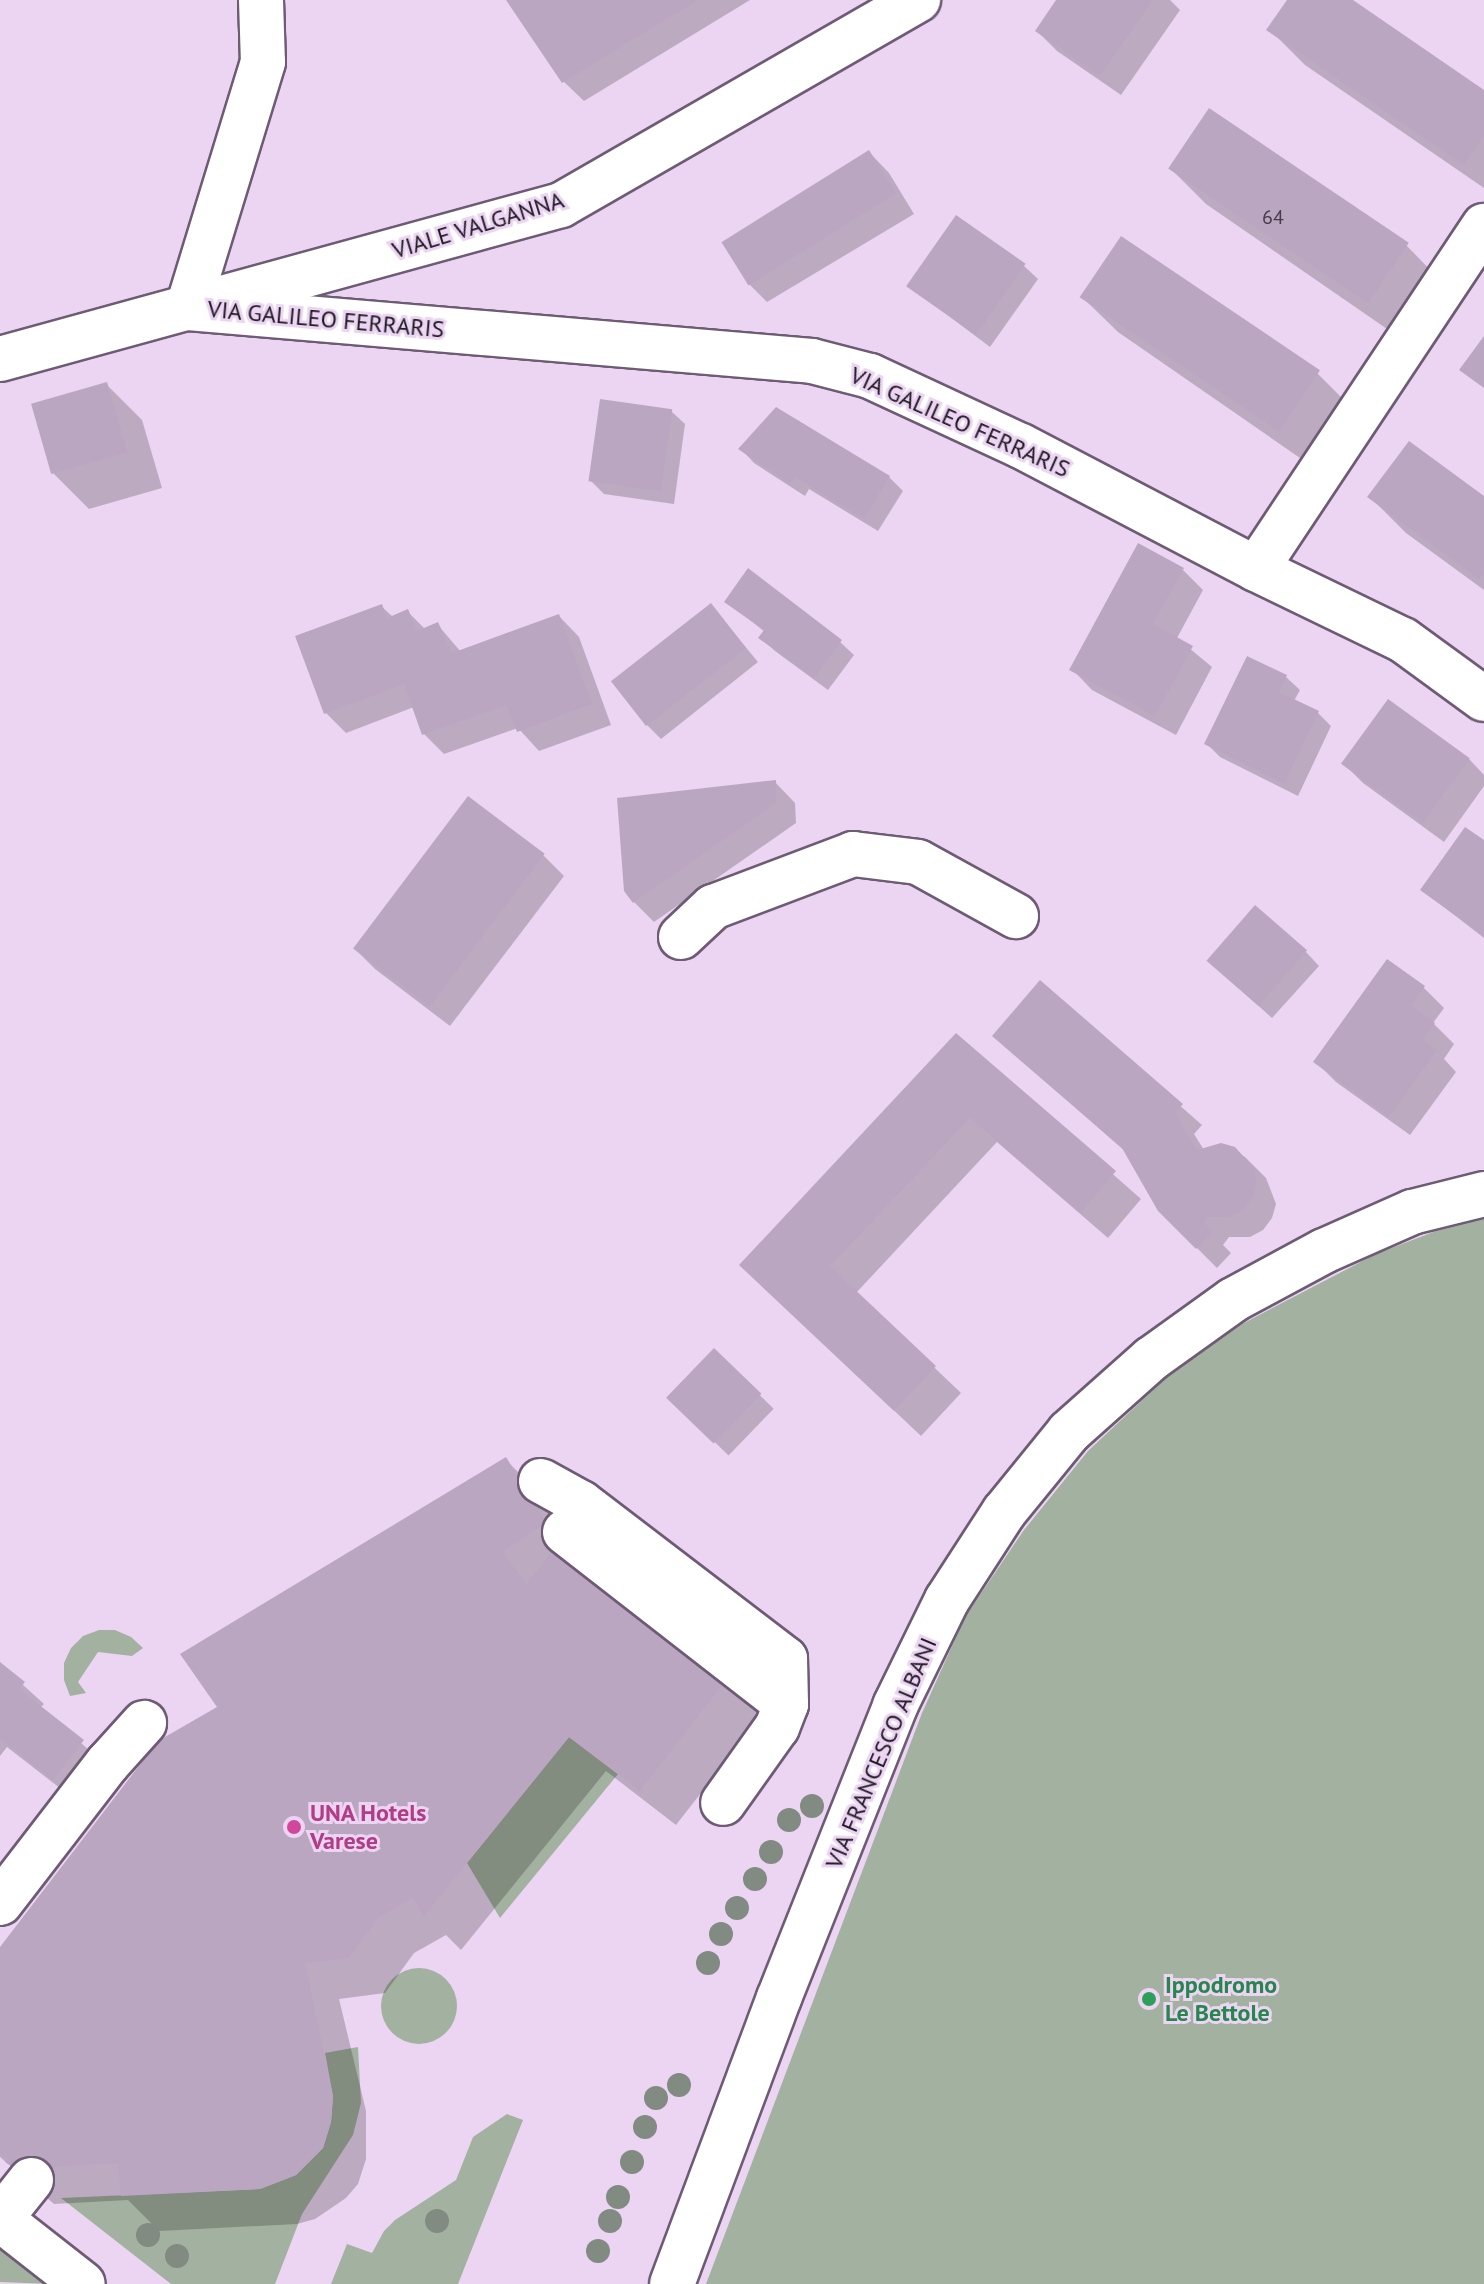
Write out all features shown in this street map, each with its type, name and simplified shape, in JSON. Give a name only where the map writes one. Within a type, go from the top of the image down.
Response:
[{"type":"street","points":[[188,308],[263,62],[261,0]]},
{"type":"street","name":"VIALE VALGANNA","points":[[0,359],[561,205],[918,0]]},
{"type":"street","points":[[1256,569],[1484,226]]},
{"type":"street","name":"VIA GALILEO FERRARIS","points":[[188,308],[812,361],[870,376],[1021,446],[1256,569],[1403,640],[1484,699]]},
{"type":"street","points":[[681,937],[713,907],[853,854],[918,862],[1016,916]]},
{"type":"street","name":"VIA FRANCESCO ALBANI","points":[[672,2284],[779,1998],[895,1706],[947,1600],[1004,1512],[1069,1432],[1151,1359],[1233,1300],[1324,1251],[1412,1212],[1484,1194]]},
{"type":"street","points":[[541,1481],[581,1503],[785,1659],[786,1704],[777,1727],[723,1803]]},
{"type":"street","points":[[565,1532],[786,1704]]},
{"type":"street","points":[[0,1903],[108,1763],[144,1723]]},
{"type":"street","points":[[31,2180],[0,2219],[83,2284]]},
{"type":"green space","name":"Ippodromo Le Bettole","points":[[1484,1219],[1484,2284],[706,2284],[922,1713],[965,1617],[1024,1530],[1088,1451],[1167,1377],[1242,1324],[1376,1254],[1436,1231]]},
{"type":"green space","points":[[99,1630],[115,1630],[131,1637],[143,1648],[132,1656],[98,1652],[78,1682],[86,1693],[70,1696],[64,1680],[64,1663],[71,1648],[83,1636]]},
{"type":"green space","points":[[569,1737],[618,1774],[500,1918],[467,1863]]},
{"type":"green space","points":[[419,1968],[434,1971],[446,1979],[454,1991],[457,2006],[454,2021],[446,2033],[434,2041],[419,2044],[404,2041],[392,2033],[384,2021],[381,2006],[384,1991],[392,1979],[404,1971]]},
{"type":"green space","points":[[358,2047],[361,2103],[353,2135],[302,2214],[275,2284],[171,2284],[61,2198],[260,2189],[296,2175],[323,2148],[331,2122],[333,2096],[325,2053]]},
{"type":"green space","points":[[507,2114],[523,2120],[458,2284],[331,2284],[347,2244],[372,2253],[384,2231],[395,2220],[456,2180],[473,2137]]},
{"type":"green space","points":[[0,2242],[52,2284],[0,2282]]},
{"type":"building","points":[[506,0],[698,0],[562,83]]},
{"type":"building","points":[[1056,0],[1153,0],[1100,76],[1035,31]]},
{"type":"building","points":[[1287,0],[1353,0],[1484,90],[1484,136],[1464,165],[1266,30]]},
{"type":"building","points":[[1209,108],[1409,243],[1368,303],[1168,169]]},
{"type":"building","points":[[869,150],[896,193],[748,285],[721,242]]},
{"type":"building","points":[[956,215],[1026,264],[976,335],[906,286]]},
{"type":"building","points":[[1121,236],[1320,370],[1279,432],[1080,297]]},
{"type":"building","points":[[1484,336],[1484,388],[1459,370]]},
{"type":"building","points":[[107,382],[127,452],[51,474],[31,404]]},
{"type":"building","points":[[600,399],[672,409],[661,491],[588,481]]},
{"type":"building","points":[[776,407],[890,476],[864,519],[795,477],[790,484],[738,449]]},
{"type":"building","points":[[1409,441],[1484,496],[1484,573],[1479,579],[1367,497]]},
{"type":"building","points":[[1138,543],[1184,568],[1153,624],[1193,646],[1155,716],[1069,670]]},
{"type":"building","points":[[748,568],[842,640],[814,678],[758,638],[764,630],[724,602]]},
{"type":"building","points":[[711,603],[746,648],[646,726],[611,681]]},
{"type":"building","points":[[382,604],[387,618],[408,609],[417,631],[438,622],[452,653],[559,614],[592,704],[517,732],[507,705],[422,735],[404,684],[324,714],[295,636]]},
{"type":"building","points":[[1247,656],[1287,675],[1279,692],[1319,711],[1284,784],[1204,744]]},
{"type":"building","points":[[1388,699],[1470,758],[1423,823],[1341,764]]},
{"type":"building","points":[[776,780],[776,803],[633,903],[624,891],[617,798]]},
{"type":"building","points":[[468,796],[545,854],[430,1006],[353,949]]},
{"type":"building","points":[[1465,827],[1484,840],[1484,936],[1420,890]]},
{"type":"building","points":[[1255,905],[1307,950],[1259,1006],[1206,961]]},
{"type":"building","points":[[1387,959],[1425,986],[1411,1006],[1435,1023],[1423,1040],[1437,1050],[1389,1117],[1313,1062]]},
{"type":"building","points":[[1040,980],[1183,1104],[1175,1113],[1197,1150],[1221,1143],[1235,1147],[1254,1168],[1257,1182],[1253,1197],[1243,1210],[1229,1217],[1208,1217],[1204,1223],[1213,1232],[1196,1249],[1158,1211],[1122,1148],[992,1036]]},
{"type":"building","points":[[956,1033],[1116,1171],[1081,1213],[970,1118],[830,1266],[936,1366],[894,1411],[739,1265]]},
{"type":"building","points":[[714,1348],[761,1394],[714,1443],[666,1398]]},
{"type":"building","name":"UNA Hotels Varese","points":[[506,1457],[546,1523],[502,1552],[527,1584],[556,1546],[727,1679],[640,1791],[569,1737],[424,1916],[412,1898],[378,1918],[349,1958],[305,1963],[333,2097],[331,2122],[323,2148],[296,2175],[260,2189],[121,2196],[118,2163],[16,2169],[5,2162],[8,2159],[0,2153],[0,1947],[158,1741],[217,1707],[180,1654]]},
{"type":"building","points":[[0,1662],[25,1682],[19,1689],[84,1740],[53,1780],[0,1739]]},
{"type":"place","name":"UNA Hotels Varese","points":[[294,1827]]},
{"type":"place","name":"Ippodromo Le Bettole","points":[[1149,1999]]}]
